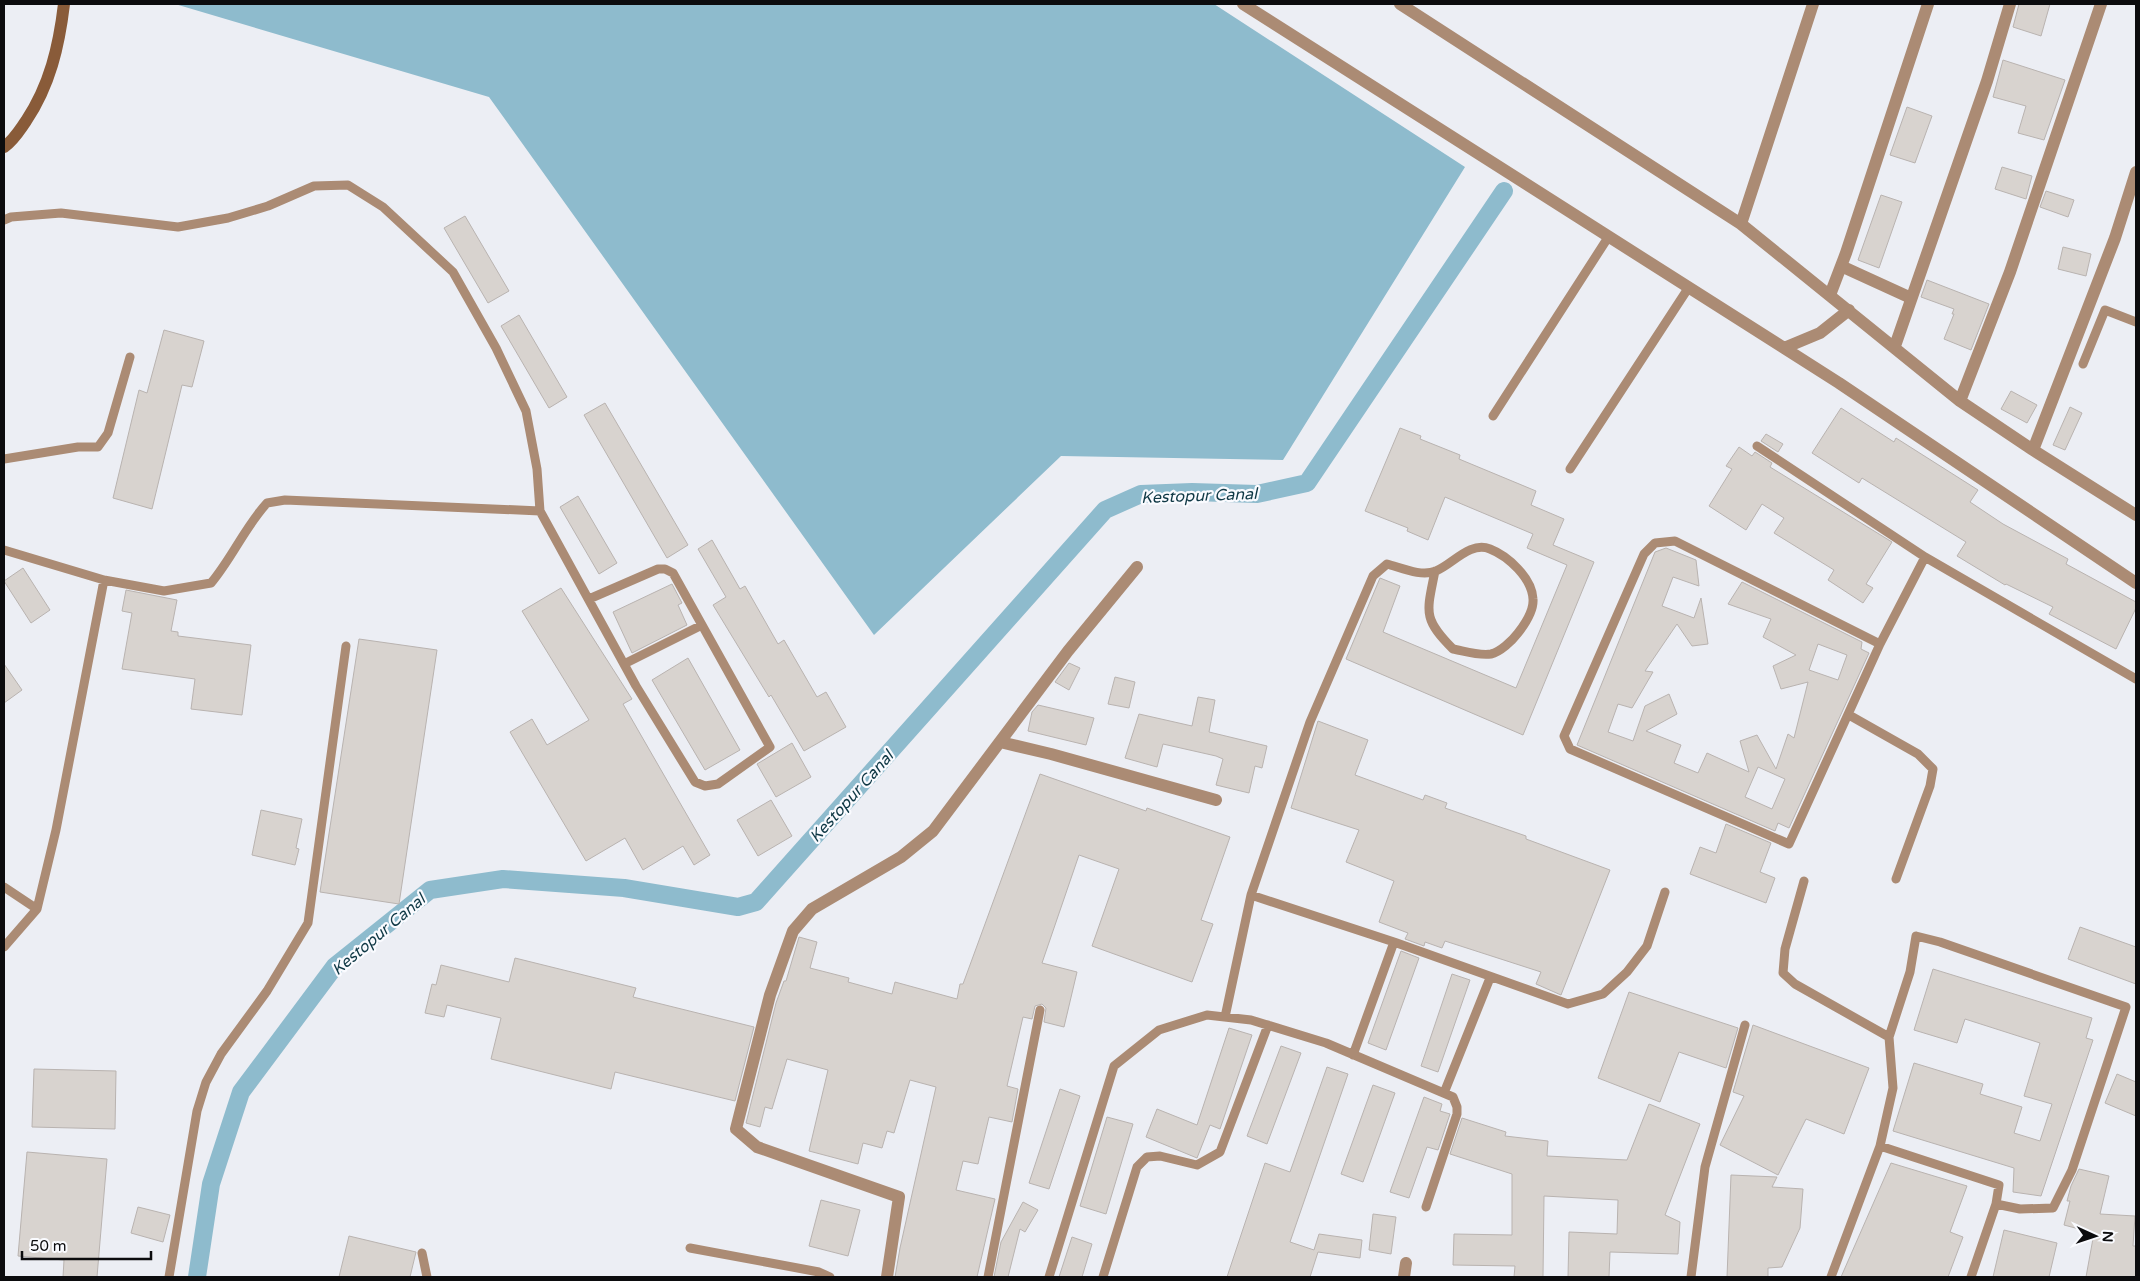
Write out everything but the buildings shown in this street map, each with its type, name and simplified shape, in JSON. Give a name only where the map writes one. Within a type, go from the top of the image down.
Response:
[{"type":"street","points":[[4,147],[12,141],[40,100],[58,46],[64,4]]},
{"type":"street","points":[[1243,4],[1686,291],[1784,348],[2136,583]]},
{"type":"street","points":[[1400,4],[1741,224],[1850,310],[1960,401],[2136,515]]},
{"type":"street","points":[[1741,224],[1813,4]]},
{"type":"street","points":[[1830,295],[1928,4]]},
{"type":"street","points":[[1894,346],[1987,81],[2010,4]]},
{"type":"street","points":[[1960,401],[2010,272],[2101,4]]},
{"type":"street","points":[[2033,450],[2115,238],[2136,172]]},
{"type":"street","points":[[1841,266],[1911,298]]},
{"type":"street","points":[[1784,348],[1820,333],[1850,310]]},
{"type":"street","points":[[887,1277],[899,1197],[757,1147],[736,1129],[770,995],[793,931],[812,909],[900,857],[933,831],[1068,651],[1137,568]]},
{"type":"street","points":[[1000,742],[1051,754],[1216,800]]},
{"type":"street","points":[[1404,1277],[1406,1263]]},
{"type":"lane","points":[[4,220],[11,217],[61,212],[178,227],[236,216],[268,206],[314,186],[348,185],[383,207],[453,272],[496,348],[526,411],[537,469],[540,511],[624,664],[695,782],[705,786],[718,784],[770,747],[682,586],[672,573],[665,568],[658,569],[589,599]]},
{"type":"lane","points":[[1493,416],[1606,240]]},
{"type":"lane","points":[[1570,469],[1686,291]]},
{"type":"lane","points":[[2083,364],[2105,310],[2136,322]]},
{"type":"lane","points":[[4,459],[78,447],[98,447],[108,433],[130,357]]},
{"type":"lane","points":[[1757,446],[1925,557],[2136,679]]},
{"type":"lane","points":[[4,550],[104,580],[164,591],[211,583],[228,562],[255,516],[267,503],[285,500],[540,511]]},
{"type":"lane","points":[[1880,644],[1675,541],[1655,543],[1644,554],[1564,736],[1570,749],[1789,844],[1850,715],[1880,644],[1925,557]]},
{"type":"lane","points":[[1225,1017],[1251,895],[1310,722],[1373,576],[1387,564],[1420,573],[1435,571],[1476,546],[1496,552],[1520,571],[1531,590],[1533,599],[1525,624],[1505,646],[1491,654],[1453,649],[1430,624],[1428,608],[1435,571]]},
{"type":"lane","points":[[4,948],[37,909],[56,830],[104,580]]},
{"type":"lane","points":[[624,664],[702,625]]},
{"type":"lane","points":[[169,1277],[198,1111],[206,1082],[221,1054],[267,990],[308,923],[346,646]]},
{"type":"lane","points":[[1850,715],[1918,754],[1933,769],[1930,786],[1896,879]]},
{"type":"lane","points":[[1804,881],[1785,949],[1784,973],[1796,984],[1889,1037]]},
{"type":"lane","points":[[4,887],[37,909]]},
{"type":"lane","points":[[1251,895],[1394,942],[1490,978],[1568,1004],[1603,994],[1626,972],[1647,946],[1665,892]]},
{"type":"lane","points":[[1831,1277],[1880,1146],[1893,1088],[1889,1037],[1910,972],[1916,936],[1940,942],[2126,1007],[2072,1170],[2053,1208],[2020,1209],[1996,1204]]},
{"type":"lane","points":[[1353,1055],[1394,942]]},
{"type":"lane","points":[[1444,1093],[1490,978]]},
{"type":"lane","points":[[988,1277],[1040,1010]]},
{"type":"lane","points":[[1049,1277],[1114,1066],[1159,1030],[1207,1015],[1252,1020],[1268,1025],[1353,1055],[1453,1097],[1457,1107],[1457,1114],[1426,1207]]},
{"type":"lane","points":[[1103,1277],[1137,1167],[1147,1157],[1160,1156],[1197,1165],[1220,1152],[1268,1025]]},
{"type":"lane","points":[[1691,1277],[1705,1167],[1745,1026]]},
{"type":"lane","points":[[1880,1146],[1999,1186],[1996,1204],[1971,1277]]},
{"type":"lane","points":[[690,1248],[819,1272],[830,1277]]},
{"type":"lane","points":[[422,1253],[427,1277]]},
{"type":"water","points":[[175,4],[1214,4],[1465,167],[1283,460],[1061,456],[874,635],[489,97]]},
{"type":"waterway","name":"Kestopur Canal","points":[[197,1277],[211,1184],[241,1092],[335,966],[430,890],[503,879],[624,888],[738,907],[756,902],[1105,510],[1141,494],[1192,492],[1257,494],[1307,483],[1504,191]]}]
